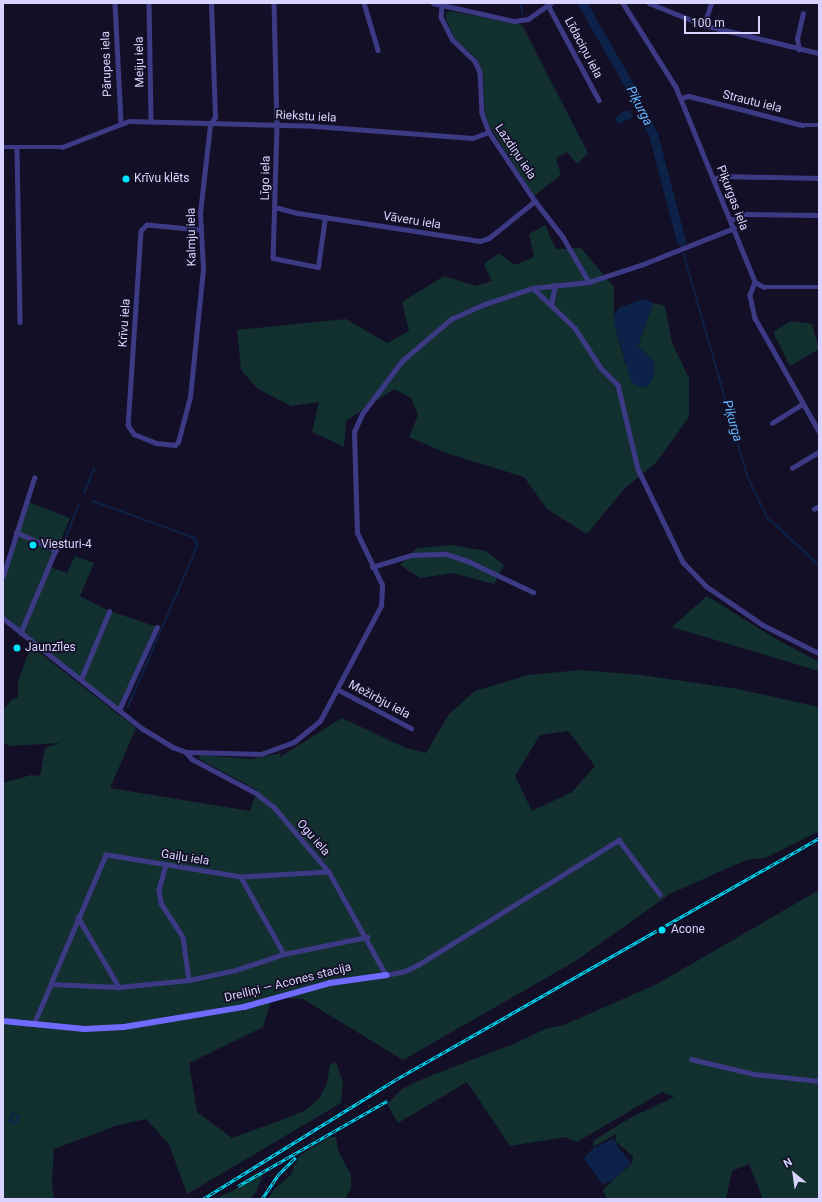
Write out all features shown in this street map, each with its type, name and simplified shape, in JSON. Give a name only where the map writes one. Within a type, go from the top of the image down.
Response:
[{"type":"street","name":"Pārupes iela","points":[[115,3],[120,123]]},
{"type":"street","name":"Meiju iela","points":[[149,3],[151,121]]},
{"type":"street","name":"Kalmju iela","points":[[174,445],[178,442],[190,397],[203,269],[199,230],[210,125],[215,117],[211,3]]},
{"type":"street","name":"Līgo iela","points":[[274,3],[277,126],[273,258],[318,267],[325,218]]},
{"type":"street","points":[[364,3],[378,50]]},
{"type":"street","points":[[433,3],[514,21],[528,19],[549,4]]},
{"type":"street","points":[[649,3],[704,25],[799,50],[819,53]]},
{"type":"street","points":[[704,25],[711,3]]},
{"type":"street","name":"Līdaciņu iela","points":[[549,4],[599,100]]},
{"type":"street","name":"Piķurgas iela","points":[[624,4],[680,98],[755,282]]},
{"type":"street","name":"Lazdiņu iela","points":[[442,6],[441,17],[452,39],[475,61],[480,72],[482,113],[489,132],[535,201],[563,237],[589,282]]},
{"type":"street","points":[[799,50],[797,39],[803,14]]},
{"type":"street","name":"Strautu iela","points":[[680,98],[689,96],[802,125],[819,125]]},
{"type":"street","name":"Riekstu iela","points":[[3,147],[62,148],[120,123],[151,121],[210,125],[277,126],[473,138],[489,132]]},
{"type":"street","points":[[17,148],[20,322]]},
{"type":"street","points":[[714,179],[721,176],[819,178]]},
{"type":"street","name":"Vāveru iela","points":[[275,206],[325,218],[480,241],[489,238],[535,201]]},
{"type":"street","points":[[731,220],[746,214],[819,215]]},
{"type":"street","name":"Krīvu iela","points":[[174,445],[143,439],[130,430],[128,425],[141,231],[147,225],[199,230]]},
{"type":"street","points":[[3,618],[158,739],[186,752],[256,754],[282,748],[308,733],[320,720],[381,606],[382,585],[361,544],[356,522],[354,432],[362,414],[402,361],[434,332],[465,312],[533,288],[589,282],[641,265],[734,228]]},
{"type":"street","points":[[819,287],[764,287],[755,282],[750,295],[755,318],[819,431]]},
{"type":"street","points":[[551,305],[555,285]]},
{"type":"street","points":[[533,288],[575,328],[601,368],[618,385],[638,469],[683,562],[706,586],[763,625],[819,653]]},
{"type":"street","points":[[772,423],[803,404]]},
{"type":"street","points":[[792,468],[819,452]]},
{"type":"street","points":[[3,576],[34,478]]},
{"type":"street","points":[[16,532],[56,550],[21,633]]},
{"type":"street","points":[[372,567],[411,555],[446,554],[470,562],[533,592]]},
{"type":"street","points":[[81,679],[109,612]]},
{"type":"street","points":[[119,710],[157,627]]},
{"type":"street","name":"Mežirbju iela","points":[[337,689],[411,728]]},
{"type":"street","name":"Ogu iela","points":[[186,752],[192,759],[232,778],[263,798],[329,872],[367,937],[386,975]]},
{"type":"street","name":"Dreiliņi — Acones stacija","points":[[3,1021],[85,1029],[170,1021],[244,1007],[330,982],[406,971],[619,840],[660,894]]},
{"type":"street","name":"Gaiļu iela","points":[[34,1023],[78,917],[106,855],[240,877],[329,872]]},
{"type":"street","points":[[166,864],[159,889],[162,903],[182,936],[189,980]]},
{"type":"street","points":[[240,877],[284,954]]},
{"type":"street","points":[[78,917],[119,987]]},
{"type":"street","points":[[51,984],[119,987],[189,980],[236,970],[284,954],[367,937]]},
{"type":"street","points":[[691,1059],[754,1074],[819,1081]]},
{"type":"green space","points":[[450,11],[522,25],[588,153],[577,164],[567,152],[556,158],[561,175],[534,196],[490,127],[485,114],[483,74],[477,59],[455,39],[446,19],[446,13]]},
{"type":"green space","points":[[545,225],[556,249],[581,248],[614,287],[614,324],[626,366],[644,352],[638,346],[653,303],[665,306],[672,343],[689,378],[689,417],[656,463],[625,488],[587,534],[547,509],[524,477],[446,453],[409,437],[418,415],[411,398],[394,389],[346,421],[344,447],[312,432],[319,402],[291,406],[258,389],[241,370],[237,330],[346,319],[387,343],[409,331],[402,302],[444,276],[476,286],[492,281],[484,264],[499,253],[515,265],[534,257],[529,234]]},
{"type":"green space","points":[[791,321],[812,324],[819,349],[790,366],[773,332]]},
{"type":"green space","points":[[26,501],[70,518],[50,567],[67,573],[75,556],[94,563],[80,596],[107,610],[157,627],[119,710],[3,618],[3,576]]},
{"type":"green space","points":[[453,545],[486,551],[504,565],[494,584],[453,573],[420,578],[400,565],[417,548]]},
{"type":"green space","points":[[707,596],[776,639],[819,662],[819,671],[672,627]]},
{"type":"green space","points":[[31,646],[136,728],[110,788],[250,811],[257,790],[199,759],[200,755],[251,759],[281,753],[280,757],[342,718],[406,748],[426,753],[449,714],[475,691],[528,675],[581,670],[641,675],[738,689],[819,707],[819,831],[765,858],[746,860],[670,894],[574,962],[403,1060],[303,999],[272,997],[263,1027],[189,1063],[197,1112],[232,1138],[304,1111],[319,1099],[327,1083],[330,1065],[336,1062],[343,1082],[341,1103],[187,1194],[169,1144],[146,1119],[115,1126],[54,1149],[52,1183],[54,1199],[3,1199],[3,783],[31,775],[40,776],[45,748],[60,743],[11,746],[3,743],[3,711],[11,700],[18,697],[18,681]],"holes":[[[568,731],[595,766],[572,792],[532,811],[515,776],[540,735]]]},
{"type":"green space","points":[[819,890],[819,1199],[763,1199],[749,1164],[732,1171],[726,1199],[607,1199],[603,1190],[632,1163],[633,1156],[616,1142],[616,1134],[593,1147],[594,1140],[632,1117],[674,1097],[662,1092],[577,1142],[565,1137],[510,1146],[467,1082],[398,1123],[387,1104],[402,1089],[427,1077],[514,1044],[545,1029],[564,1025],[657,984]]},
{"type":"green space","points":[[329,1137],[336,1137],[338,1150],[351,1175],[351,1188],[345,1199],[268,1199],[275,1188],[291,1175],[299,1156]]},
{"type":"green space","points":[[256,1173],[263,1174],[256,1192],[250,1199],[214,1199],[234,1190]]},
{"type":"water","points":[[625,111],[630,111],[633,117],[619,124],[615,118]]},
{"type":"water","points":[[643,299],[653,303],[638,346],[654,361],[654,375],[649,385],[643,388],[632,383],[614,324],[614,315],[619,308]]},
{"type":"water","points":[[614,1138],[618,1147],[631,1163],[612,1181],[603,1184],[584,1159],[592,1149]]},
{"type":"waterway","points":[[521,3],[523,14]]},
{"type":"waterway","name":"Piķurga","points":[[582,3],[629,85],[653,134],[681,241]]},
{"type":"waterway","name":"Piķurga","points":[[684,254],[748,477],[768,518],[819,565]]},
{"type":"waterway","points":[[84,493],[94,469]]},
{"type":"waterway","points":[[93,501],[195,538],[198,546],[128,708]]},
{"type":"waterway","points":[[62,547],[79,504]]},
{"type":"waterway","points":[[15,1123],[9,1121],[12,1114],[19,1116],[17,1122]]},
{"type":"railway","points":[[203,1199],[395,1080],[819,838]]},
{"type":"railway","points":[[238,1186],[387,1101]]},
{"type":"railway","points":[[262,1199],[278,1175],[296,1157]]},
{"type":"place","name":"Krīvu klēts","points":[[126,179]]},
{"type":"place","name":"Viesturi-4","points":[[33,545]]},
{"type":"place","name":"Jaunzīles","points":[[17,648]]},
{"type":"place","name":"Acone","points":[[662,930]]}]
